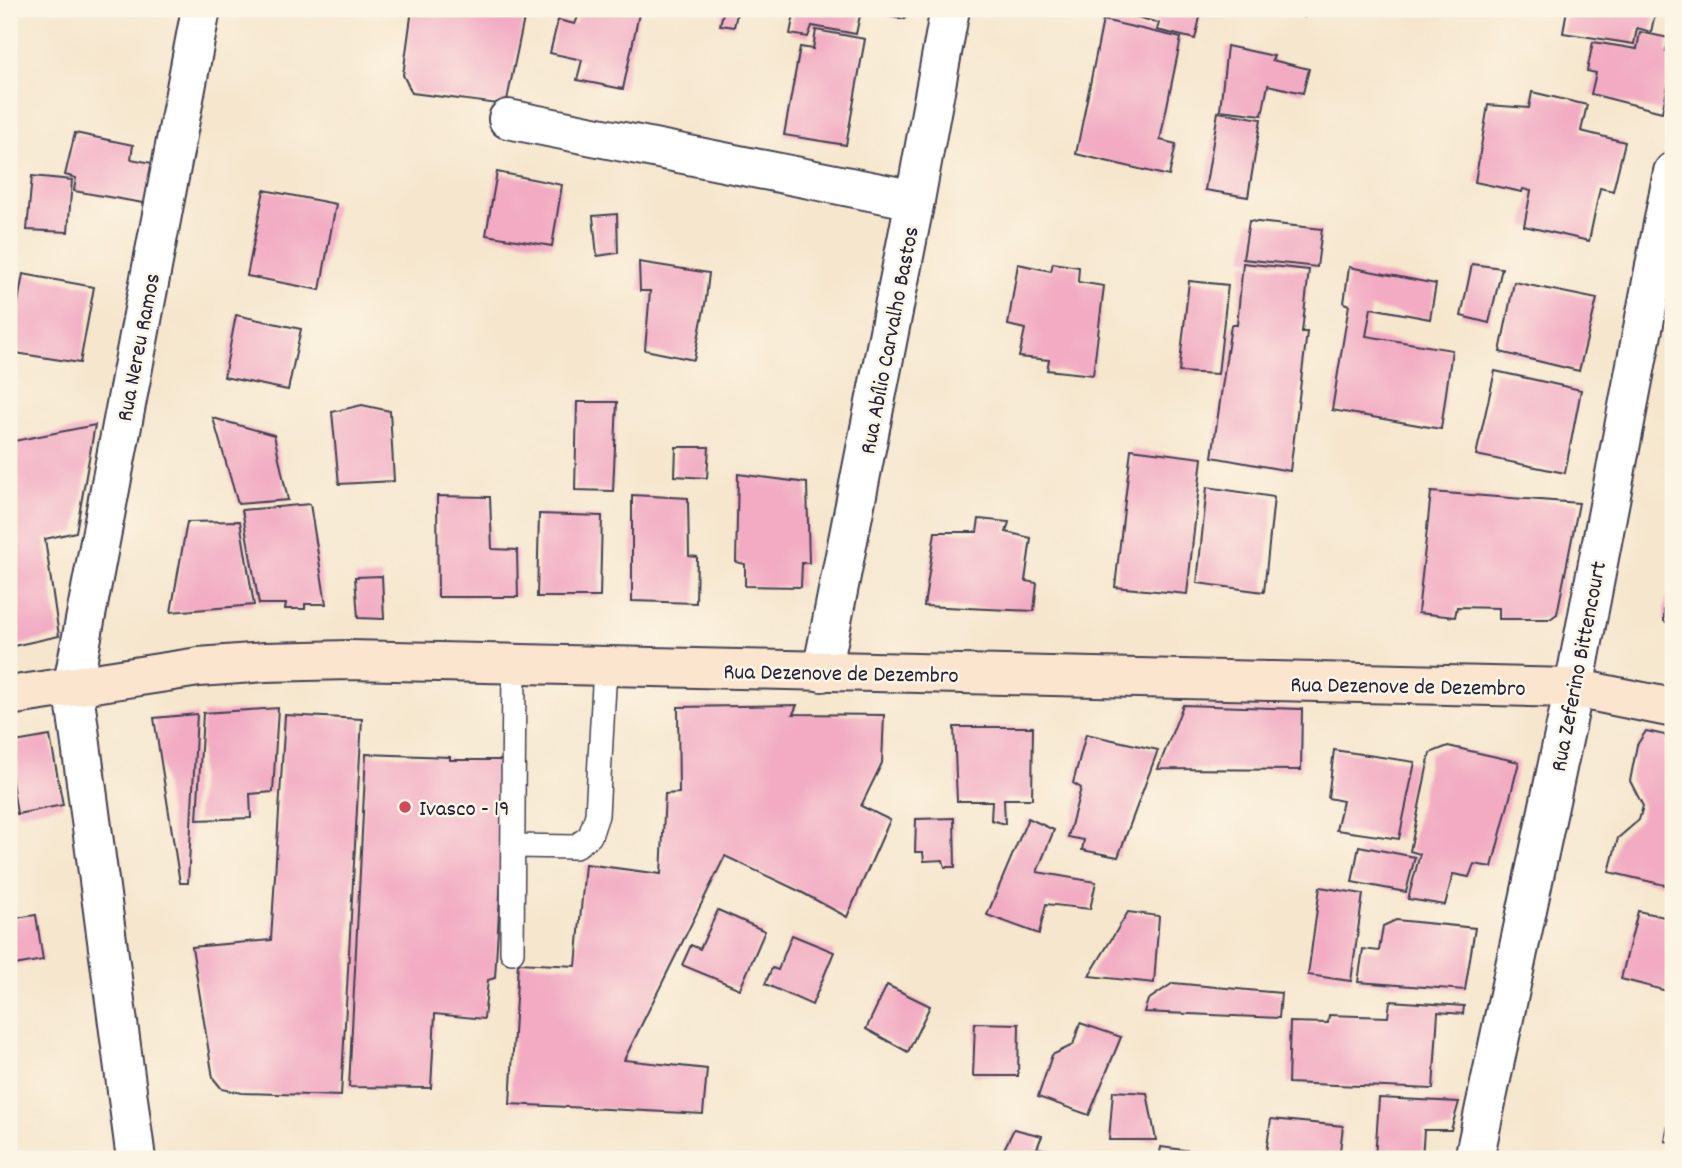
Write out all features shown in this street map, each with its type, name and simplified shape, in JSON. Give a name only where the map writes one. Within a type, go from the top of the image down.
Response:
[{"type":"main road","name":"Rua Dezenove de Dezembro","points":[[9,696],[73,684],[199,667],[349,660],[1574,688],[1673,708]]},
{"type":"street","name":"Rua Nereu Ramos","points":[[136,1159],[73,684],[201,9]]},
{"type":"street","name":"Rua Abílio Carvalho Bastos","points":[[822,671],[950,9]]},
{"type":"street","points":[[508,119],[915,200]]},
{"type":"street","name":"Rua Zeferino Bittencourt","points":[[1474,1159],[1574,688],[1673,172]]},
{"type":"lane","points":[[512,951],[514,665]]},
{"type":"lane","points":[[513,846],[575,847],[590,836],[597,815],[605,667]]},
{"type":"building","points":[[412,9],[526,9],[506,105],[412,93],[403,75]]},
{"type":"building","points":[[640,9],[623,89],[577,80],[582,60],[550,53],[558,20],[575,24],[578,17],[555,11]]},
{"type":"building","points":[[724,9],[738,9],[734,27],[720,25]]},
{"type":"building","points":[[795,9],[907,9],[905,19],[861,11],[856,34],[812,26],[808,37],[790,34]]},
{"type":"building","points":[[1106,9],[1202,9],[1195,39],[1157,30],[1159,23]]},
{"type":"building","points":[[1252,9],[1277,9],[1276,15]]},
{"type":"building","points":[[1284,9],[1307,9],[1305,17],[1283,12]]},
{"type":"building","points":[[1567,9],[1656,9],[1651,32],[1637,28],[1634,44],[1563,33]]},
{"type":"building","points":[[1103,20],[1181,38],[1160,140],[1176,144],[1169,176],[1076,154]]},
{"type":"building","points":[[816,30],[865,39],[846,145],[784,135],[800,47],[813,49]]},
{"type":"building","points":[[1640,32],[1669,38],[1666,51],[1673,52],[1673,65],[1662,112],[1591,94],[1596,73],[1587,71],[1593,42],[1637,49]]},
{"type":"building","points":[[1227,46],[1274,56],[1272,60],[1309,69],[1303,93],[1268,85],[1262,115],[1220,110]]},
{"type":"building","points":[[1532,92],[1587,105],[1581,131],[1625,142],[1613,191],[1600,188],[1589,241],[1524,226],[1531,191],[1523,189],[1522,192],[1475,182],[1488,105],[1529,108]]},
{"type":"building","points":[[1218,112],[1261,119],[1248,197],[1205,190]]},
{"type":"building","points":[[75,133],[133,145],[131,159],[157,164],[149,204],[74,191],[76,178],[65,175]]},
{"type":"building","points":[[497,172],[562,185],[552,246],[486,235]]},
{"type":"building","points":[[32,176],[72,180],[68,232],[27,230]]},
{"type":"building","points":[[264,190],[336,204],[320,290],[247,276]]},
{"type":"building","points":[[617,214],[618,253],[597,256],[593,216]]},
{"type":"building","points":[[1249,221],[1322,229],[1317,267],[1243,259]]},
{"type":"building","points":[[639,262],[709,273],[694,360],[645,350],[650,291],[640,291]]},
{"type":"building","points":[[1053,263],[1079,267],[1078,282],[1104,286],[1093,375],[1047,370],[1049,360],[1019,357],[1025,329],[1008,325],[1018,264],[1051,271]]},
{"type":"building","points":[[1243,263],[1309,270],[1302,332],[1307,332],[1290,471],[1212,457],[1231,325],[1237,325]]},
{"type":"building","points":[[1472,264],[1502,268],[1489,323],[1461,316]]},
{"type":"building","points":[[1349,267],[1436,284],[1430,319],[1371,308],[1366,336],[1452,350],[1441,429],[1332,410],[1349,305],[1344,303]]},
{"type":"building","points":[[23,274],[94,287],[80,363],[9,352]]},
{"type":"building","points":[[1189,281],[1228,285],[1218,374],[1179,372]]},
{"type":"building","points":[[1514,282],[1597,299],[1579,371],[1500,352]]},
{"type":"building","points":[[236,315],[301,329],[288,390],[224,377]]},
{"type":"building","points":[[1495,371],[1581,390],[1565,473],[1476,455]]},
{"type":"building","points":[[577,402],[617,402],[613,491],[575,490]]},
{"type":"building","points":[[362,405],[390,411],[394,481],[339,484],[332,412]]},
{"type":"building","points":[[213,418],[274,435],[288,500],[238,504]]},
{"type":"building","points":[[95,425],[76,532],[45,539],[59,636],[9,647],[9,442]]},
{"type":"building","points":[[676,447],[709,447],[707,478],[675,476]]},
{"type":"building","points":[[1131,449],[1202,458],[1187,594],[1115,587]]},
{"type":"building","points":[[738,474],[807,483],[809,563],[802,563],[801,587],[745,586],[745,564],[736,562]]},
{"type":"building","points":[[1207,487],[1274,497],[1264,592],[1197,583]]},
{"type":"building","points":[[1431,492],[1579,503],[1557,614],[1550,619],[1499,619],[1499,608],[1457,607],[1455,617],[1418,613]]},
{"type":"building","points":[[632,495],[688,498],[689,556],[697,557],[696,603],[632,601]]},
{"type":"building","points":[[437,496],[490,497],[492,549],[517,550],[518,597],[438,597]]},
{"type":"building","points":[[310,504],[326,604],[305,604],[305,609],[285,609],[286,604],[259,604],[242,510]]},
{"type":"building","points":[[539,514],[602,516],[600,597],[537,597]]},
{"type":"building","points":[[979,519],[1009,522],[1006,532],[1031,538],[1025,581],[1037,583],[1034,611],[924,606],[935,532],[977,532]]},
{"type":"building","points":[[240,521],[254,605],[171,612],[187,522]]},
{"type":"building","points":[[1673,574],[1673,626],[1664,621]]},
{"type":"building","points":[[382,576],[384,619],[358,618],[355,577]]},
{"type":"building","points":[[797,705],[793,714],[884,715],[882,763],[861,806],[890,820],[847,917],[725,856],[624,1060],[707,1069],[703,1114],[510,1104],[518,963],[576,966],[585,864],[661,874],[665,794],[679,793],[678,707]]},
{"type":"building","points":[[1183,705],[1302,709],[1301,770],[1158,769]]},
{"type":"building","points":[[278,708],[273,792],[250,794],[251,818],[197,820],[203,713]]},
{"type":"building","points":[[197,714],[188,883],[180,883],[154,718]]},
{"type":"building","points":[[285,715],[362,719],[341,1096],[242,1093],[222,1089],[213,1078],[192,947],[271,940]]},
{"type":"building","points":[[954,727],[1033,727],[1032,799],[1004,799],[1005,824],[991,820],[992,801],[957,801]]},
{"type":"building","points":[[1646,731],[1665,735],[1673,752],[1673,887],[1609,872],[1618,838],[1639,820],[1643,806],[1630,781],[1637,745]]},
{"type":"building","points":[[1086,734],[1158,750],[1118,857],[1082,850],[1084,840],[1068,837],[1081,788],[1073,783]]},
{"type":"building","points":[[50,736],[63,805],[17,814],[9,762],[9,743]]},
{"type":"building","points":[[1448,746],[1519,762],[1492,867],[1474,864],[1469,877],[1453,874],[1445,905],[1408,899],[1420,854],[1410,851],[1430,753]]},
{"type":"building","points":[[1334,750],[1415,762],[1399,839],[1336,830],[1343,801],[1328,798]]},
{"type":"building","points":[[366,754],[450,757],[450,760],[508,760],[495,978],[488,980],[484,1019],[435,1014],[431,1088],[349,1087]]},
{"type":"building","points":[[954,818],[955,867],[945,867],[943,860],[924,861],[923,852],[915,852],[916,819]]},
{"type":"building","points":[[1028,818],[1054,830],[1037,872],[1096,882],[1090,909],[1046,904],[1039,934],[987,915]]},
{"type":"building","points":[[1359,846],[1415,857],[1406,892],[1352,882]]},
{"type":"building","points":[[1320,887],[1363,894],[1351,981],[1308,975]]},
{"type":"building","points":[[9,889],[15,914],[9,915]]},
{"type":"building","points":[[718,910],[765,931],[740,989],[682,965],[691,945],[700,949]]},
{"type":"building","points":[[1638,911],[1673,919],[1673,975],[1667,991],[1621,979]]},
{"type":"building","points":[[1128,912],[1159,916],[1154,983],[1089,976]]},
{"type":"building","points":[[36,915],[43,960],[9,966],[9,919]]},
{"type":"building","points":[[1396,920],[1475,928],[1465,990],[1358,982],[1363,949],[1379,951],[1383,926]]},
{"type":"building","points":[[792,935],[834,952],[812,1005],[765,984],[772,968],[778,970]]},
{"type":"building","points":[[1173,983],[1281,993],[1279,1018],[1144,1012],[1148,1000]]},
{"type":"building","points":[[887,985],[930,1006],[908,1052],[866,1029]]},
{"type":"building","points":[[1390,1001],[1464,1006],[1463,1014],[1438,1012],[1433,1089],[1288,1083],[1290,1022],[1328,1023],[1329,1015],[1388,1017]]},
{"type":"building","points":[[975,1023],[1019,1024],[1018,1076],[973,1076]]},
{"type":"building","points":[[1080,1023],[1121,1037],[1089,1115],[1038,1097],[1052,1055],[1073,1045]]},
{"type":"building","points":[[1113,1091],[1147,1093],[1156,1140],[1109,1140]]},
{"type":"building","points":[[1379,1098],[1459,1102],[1451,1130],[1424,1130],[1422,1159],[1375,1159]]},
{"type":"building","points":[[1673,1103],[1673,1143],[1665,1141]]},
{"type":"building","points":[[1271,1119],[1343,1126],[1339,1159],[1265,1159]]},
{"type":"building","points":[[1014,1129],[1042,1136],[1037,1148],[1082,1155],[1081,1159],[999,1159]]},
{"type":"building","points":[[1161,1147],[1245,1158],[1245,1159],[1159,1159]]},
{"type":"place","name":"Ivasco - 19","points":[[405,807]]}]
